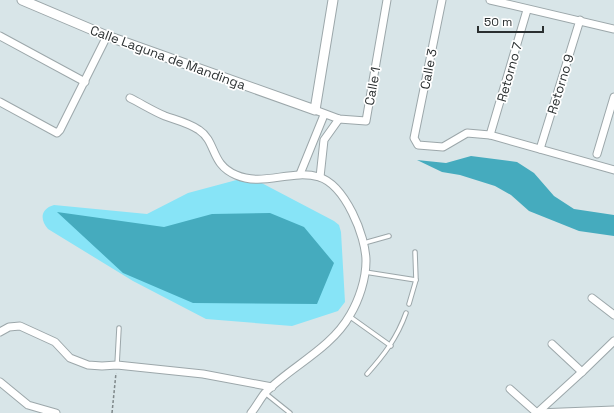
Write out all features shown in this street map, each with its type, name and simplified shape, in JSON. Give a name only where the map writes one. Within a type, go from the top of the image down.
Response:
[{"type":"street","name":"Calle Laguna de Mandinga","points":[[22,0],[106,36],[315,110]]},
{"type":"street","points":[[315,110],[333,0]]},
{"type":"street","name":"Calle 1","points":[[315,110],[324,115],[339,119],[366,121],[387,0]]},
{"type":"street","name":"Calle 3","points":[[442,0],[414,138],[418,145],[443,147],[468,133],[490,135]]},
{"type":"street","points":[[492,0],[527,10],[614,28]]},
{"type":"street","name":"Retorno 7","points":[[490,135],[527,10]]},
{"type":"street","name":"Retorno 9","points":[[540,149],[580,20]]},
{"type":"street","points":[[0,36],[85,82]]},
{"type":"street","points":[[0,102],[57,133],[85,82],[106,36]]},
{"type":"street","points":[[597,154],[614,97]]},
{"type":"street","points":[[130,98],[164,116],[198,129],[208,140],[221,166],[235,175],[251,180],[300,174],[320,177],[334,185],[347,203],[364,242],[366,262],[365,272],[358,297],[349,316],[313,356],[265,393],[251,413]]},
{"type":"street","points":[[300,174],[324,115]]},
{"type":"street","points":[[320,177],[324,140],[339,119]]},
{"type":"street","points":[[490,135],[614,170]]},
{"type":"street","points":[[315,138],[324,140]]},
{"type":"street","points":[[592,298],[614,315]]},
{"type":"street","points":[[0,332],[9,327],[20,326],[55,342],[70,358],[88,365],[117,365],[203,374],[272,387]]},
{"type":"street","points":[[537,413],[614,341]]},
{"type":"street","points":[[552,344],[582,372]]},
{"type":"street","points":[[0,382],[28,405],[56,413]]},
{"type":"street","points":[[510,389],[537,413],[614,410]]},
{"type":"lane","points":[[364,242],[389,236]]},
{"type":"lane","points":[[409,304],[416,280],[415,252]]},
{"type":"lane","points":[[365,272],[416,280]]},
{"type":"lane","points":[[367,374],[391,346],[400,330],[406,313]]},
{"type":"lane","points":[[349,316],[391,346]]},
{"type":"lane","points":[[117,365],[119,328]]},
{"type":"lane","points":[[265,393],[290,413]]},
{"type":"path","points":[[112,413],[117,365]]},
{"type":"shaded area","points":[[471,156],[517,162],[534,173],[554,196],[574,209],[614,215],[614,236],[579,231],[529,211],[511,195],[495,186],[460,175],[442,172],[417,160],[446,163]]},
{"type":"shaded area","points":[[244,178],[252,178],[339,225],[341,232],[345,302],[338,311],[292,326],[206,319],[133,281],[48,229],[45,226],[43,219],[46,209],[54,205],[147,214],[188,193]]},
{"type":"shaded area","points":[[57,212],[164,227],[212,214],[270,213],[304,227],[334,263],[317,304],[193,303],[123,273]]}]
